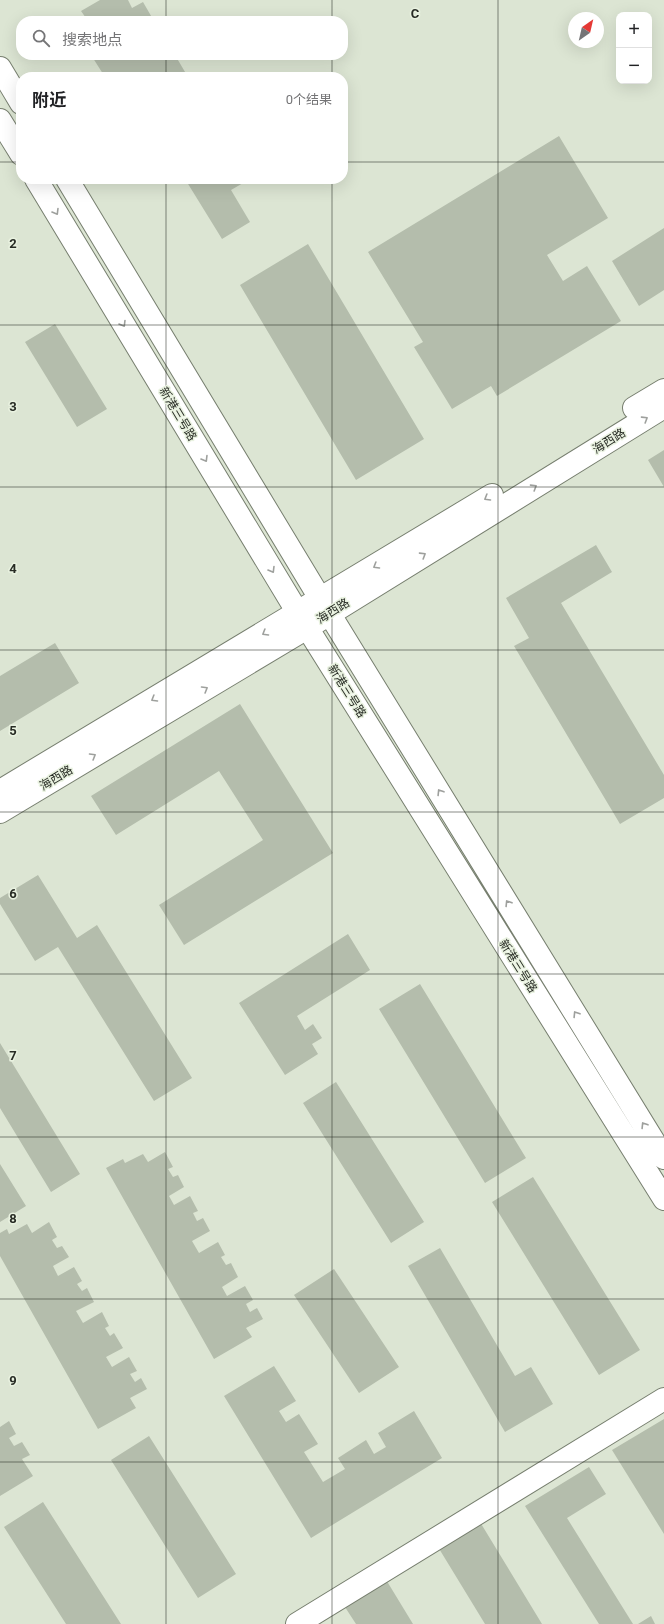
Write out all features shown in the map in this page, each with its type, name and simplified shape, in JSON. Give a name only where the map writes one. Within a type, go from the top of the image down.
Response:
[{"type":"street","points":[[0,68],[16,95]]},
{"type":"street","points":[[0,120],[16,146]]},
{"type":"street","name":"新港三号路","points":[[39,184],[302,621],[664,1199]]},
{"type":"street","name":"新港三号路","points":[[70,184],[325,606],[664,1158]]},
{"type":"street","name":"海西路","points":[[0,812],[664,390]]},
{"type":"street","name":"海西路","points":[[325,606],[664,407]]},
{"type":"street","name":"海西路","points":[[0,791],[302,621]]},
{"type":"street","points":[[297,1624],[664,1399]]},
{"type":"building","points":[[100,0],[128,0],[132,8],[143,2],[151,16],[84,16],[81,11]]},
{"type":"building","points":[[94,60],[178,60],[185,72],[102,72]]},
{"type":"building","points":[[559,136],[608,218],[547,255],[563,281],[587,266],[621,321],[497,396],[491,386],[452,409],[414,347],[423,342],[368,252]]},
{"type":"building","points":[[188,184],[241,184],[231,190],[250,222],[222,239]]},
{"type":"building","points":[[664,228],[664,290],[639,306],[612,261]]},
{"type":"building","points":[[308,244],[424,439],[356,480],[240,285]]},
{"type":"building","points":[[55,324],[107,409],[77,427],[25,342]]},
{"type":"building","points":[[664,450],[664,487],[648,460]]},
{"type":"building","points":[[596,545],[612,572],[561,603],[664,775],[664,798],[620,824],[514,646],[529,638],[506,598]]},
{"type":"building","points":[[55,643],[79,683],[0,731],[0,676]]},
{"type":"building","points":[[240,704],[333,853],[184,945],[159,905],[263,840],[219,771],[116,835],[91,796]]},
{"type":"building","points":[[38,875],[77,938],[97,925],[192,1078],[154,1101],[58,947],[35,961],[0,904],[0,898]]},
{"type":"building","points":[[348,934],[370,970],[297,1016],[305,1030],[313,1024],[322,1038],[312,1044],[318,1054],[285,1075],[239,1003]]},
{"type":"building","points":[[420,984],[526,1158],[485,1183],[379,1009]]},
{"type":"building","points":[[0,1043],[80,1174],[51,1192],[0,1108]]},
{"type":"building","points":[[336,1082],[424,1222],[391,1243],[303,1103]]},
{"type":"building","points":[[165,1152],[173,1167],[168,1169],[173,1177],[178,1175],[184,1187],[169,1196],[174,1205],[190,1196],[198,1211],[193,1213],[197,1221],[203,1218],[210,1231],[192,1241],[199,1253],[218,1242],[225,1255],[221,1257],[226,1265],[231,1263],[238,1277],[222,1287],[227,1296],[245,1286],[253,1300],[246,1304],[250,1312],[257,1308],[263,1319],[246,1328],[252,1337],[214,1359],[106,1168],[123,1159],[125,1163],[143,1154],[148,1162]]},
{"type":"building","points":[[0,1164],[26,1206],[0,1222]]},
{"type":"building","points":[[533,1177],[640,1350],[599,1375],[492,1202]]},
{"type":"building","points":[[49,1222],[57,1237],[52,1240],[57,1248],[62,1246],[69,1257],[53,1266],[58,1276],[74,1267],[82,1281],[77,1284],[82,1291],[87,1288],[94,1302],[76,1311],[83,1323],[102,1312],[109,1326],[105,1328],[110,1336],[114,1333],[123,1348],[106,1357],[112,1367],[129,1357],[137,1371],[130,1374],[135,1382],[141,1378],[147,1389],[130,1398],[136,1408],[98,1429],[0,1256],[0,1233],[7,1229],[9,1234],[27,1224],[32,1233]]},
{"type":"building","points":[[440,1248],[515,1376],[531,1367],[553,1404],[505,1432],[408,1266]]},
{"type":"building","points":[[334,1269],[399,1367],[359,1393],[294,1295]]},
{"type":"building","points":[[274,1366],[296,1401],[279,1411],[286,1422],[299,1414],[318,1444],[304,1452],[323,1482],[345,1469],[338,1458],[366,1440],[374,1454],[386,1447],[378,1433],[414,1411],[442,1458],[311,1538],[224,1396]]},
{"type":"building","points":[[664,1419],[664,1534],[612,1450]]},
{"type":"building","points":[[9,1421],[16,1434],[9,1438],[14,1446],[22,1442],[30,1455],[22,1459],[33,1476],[0,1496],[0,1427]]},
{"type":"building","points":[[149,1436],[236,1574],[198,1598],[111,1460]]},
{"type":"building","points":[[589,1467],[606,1494],[567,1518],[633,1624],[599,1624],[525,1506]]},
{"type":"building","points":[[43,1502],[121,1624],[66,1624],[4,1527]]},
{"type":"building","points":[[480,1522],[542,1624],[485,1624],[438,1547]]},
{"type":"building","points":[[385,1578],[413,1624],[356,1624],[343,1604]]},
{"type":"building","points":[[651,1616],[655,1624],[638,1624]]}]
